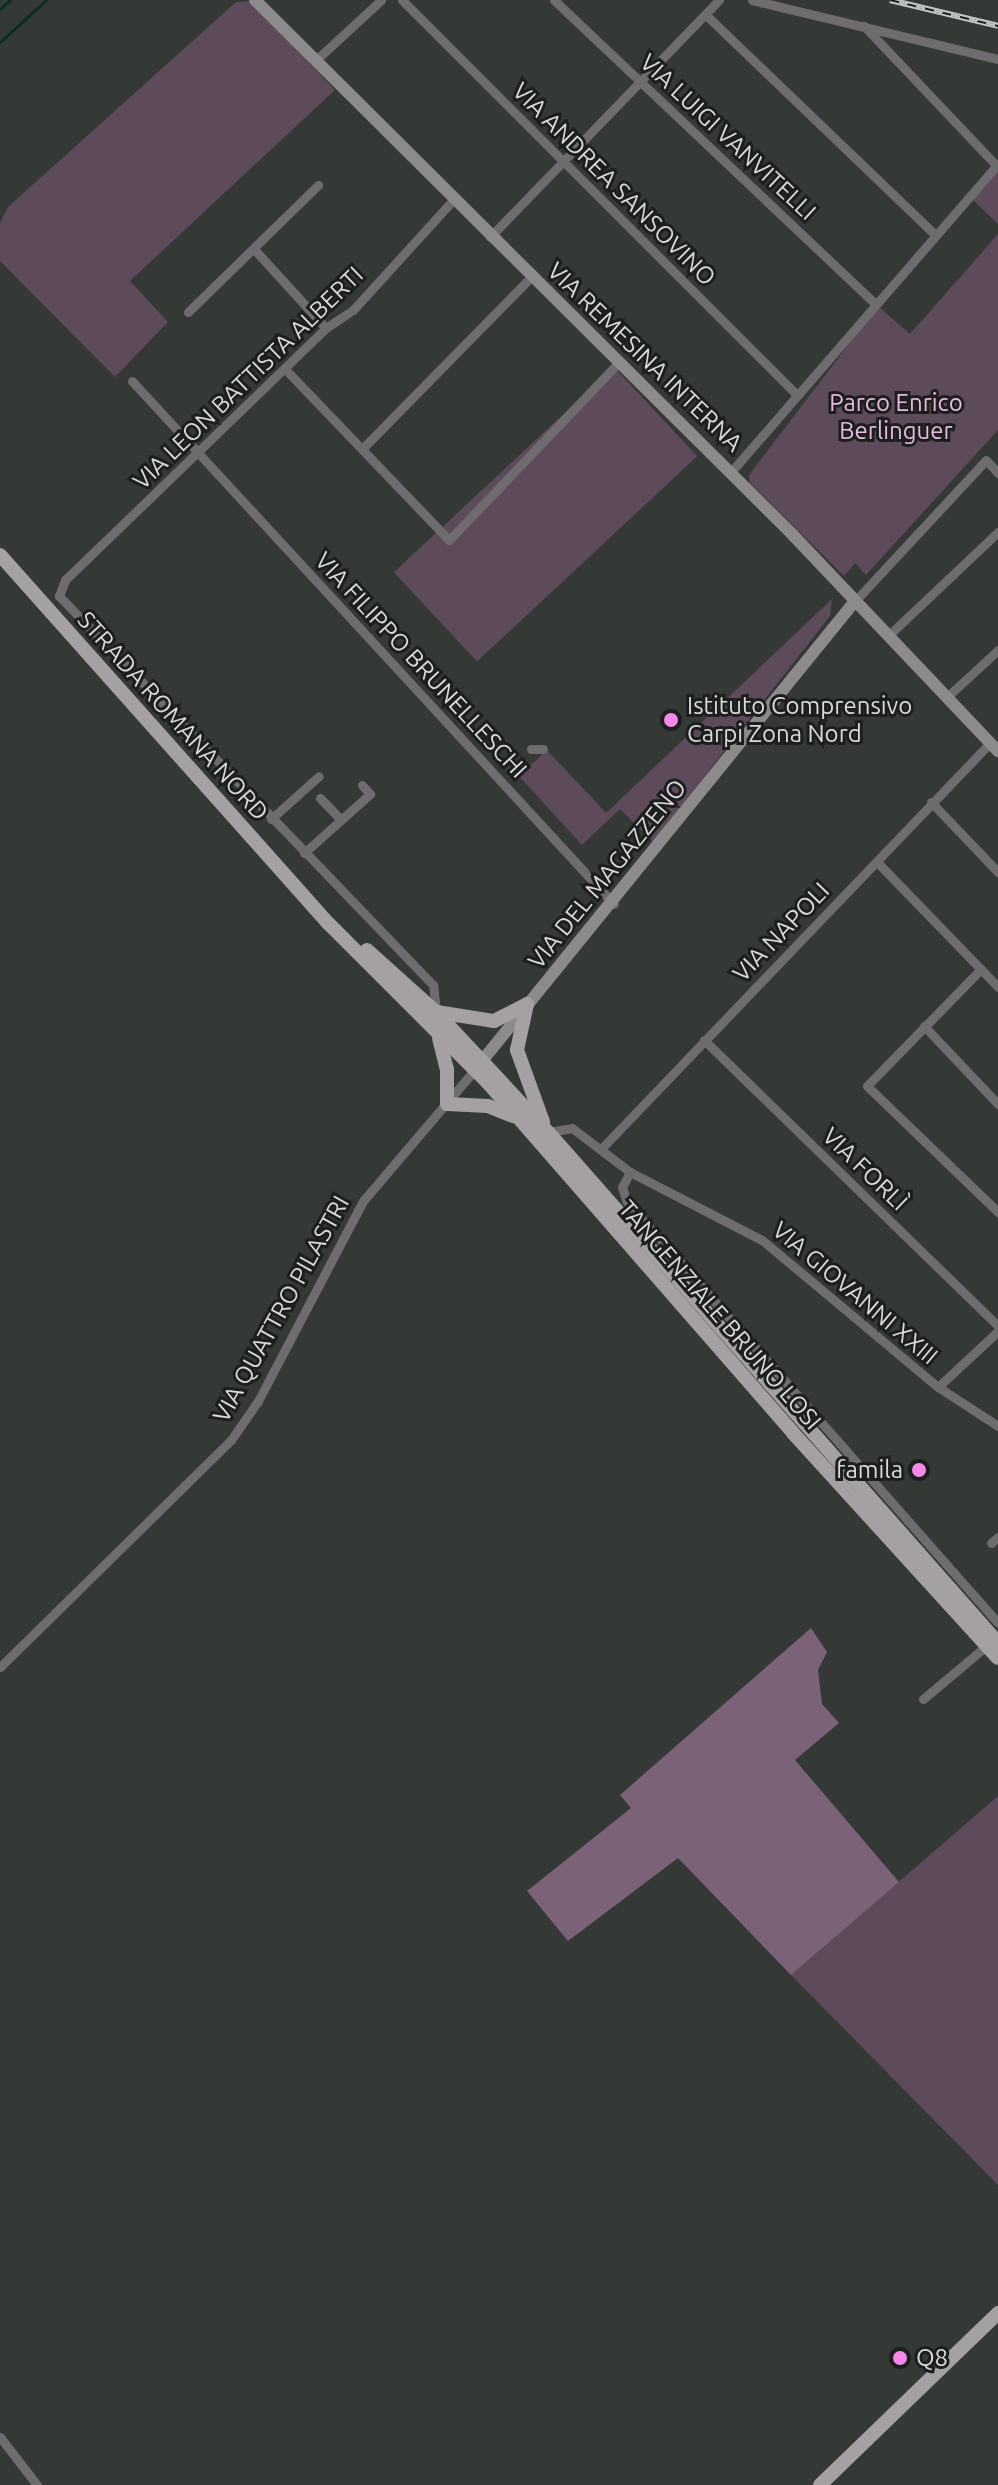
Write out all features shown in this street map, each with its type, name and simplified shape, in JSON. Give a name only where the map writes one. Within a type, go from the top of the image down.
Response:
[{"type":"main road","name":"STRADA ROMANA NORD","points":[[0,555],[315,906],[436,1030],[478,1066]]},
{"type":"main road","name":"STRADA ROMANA NORD","points":[[315,906],[436,1012],[478,1066]]},
{"type":"main road","points":[[436,1012],[494,1021],[527,1004]]},
{"type":"main road","points":[[527,1004],[517,1050],[548,1132]]},
{"type":"main road","points":[[436,1030],[447,1069],[447,1104],[488,1106],[522,1121]]},
{"type":"main road","name":"TANGENZIALE BRUNO LOSI","points":[[478,1066],[522,1121],[793,1433],[993,1643]]},
{"type":"main road","name":"TANGENZIALE BRUNO LOSI","points":[[478,1066],[548,1132],[993,1643],[998,1658]]},
{"type":"main road","points":[[820,2485],[998,2313]]},
{"type":"street","name":"VIA REMESINA INTERNA","points":[[255,0],[490,237],[731,472],[994,747]]},
{"type":"street","points":[[315,61],[381,0]]},
{"type":"street","name":"VIA ANDREA SANSOVINO","points":[[402,0],[797,395]]},
{"type":"street","name":"VIA LUIGI VANVITELLI","points":[[554,0],[875,304]]},
{"type":"street","points":[[490,237],[642,84],[719,0]]},
{"type":"street","points":[[752,0],[998,59]]},
{"type":"street","points":[[706,15],[934,234]]},
{"type":"street","points":[[731,472],[934,234],[997,165],[862,25]]},
{"type":"street","points":[[188,312],[318,185]]},
{"type":"street","name":"VIA LEON BATTISTA ALBERTI","points":[[271,819],[59,596],[65,580],[199,454],[326,328],[353,310],[453,200]]},
{"type":"street","points":[[254,249],[326,328]]},
{"type":"street","points":[[362,449],[531,277]]},
{"type":"street","points":[[285,369],[449,540],[618,363]]},
{"type":"street","name":"VIA FILIPPO BRUNELLESCHI","points":[[132,381],[614,904]]},
{"type":"street","name":"VIA DEL MAGAZZENO","points":[[478,1066],[614,904],[855,601],[986,460],[998,473]]},
{"type":"street","points":[[889,635],[998,532]]},
{"type":"street","points":[[948,696],[998,650]]},
{"type":"street","name":"VIA NAPOLI","points":[[601,1149],[931,802],[994,747]]},
{"type":"street","points":[[531,749],[543,749]]},
{"type":"street","points":[[319,776],[271,819],[433,985],[436,1012]]},
{"type":"street","points":[[304,853],[370,794],[362,785]]},
{"type":"street","points":[[320,798],[341,820]]},
{"type":"street","points":[[931,802],[998,872]]},
{"type":"street","points":[[877,862],[998,987]]},
{"type":"street","points":[[981,969],[867,1086],[998,1212]]},
{"type":"street","points":[[924,1026],[998,1104]]},
{"type":"street","name":"VIA FORLÌ","points":[[704,1040],[998,1329]]},
{"type":"street","name":"VIA QUATTRO PILASTRI","points":[[0,1667],[231,1440],[258,1401],[363,1201],[478,1066]]},
{"type":"street","name":"VIA GIOVANNI XXIII","points":[[548,1132],[572,1128],[630,1172],[762,1240],[938,1387],[998,1426]]},
{"type":"street","points":[[630,1172],[622,1187],[627,1202],[998,1623]]},
{"type":"street","points":[[938,1387],[998,1329]]},
{"type":"street","points":[[923,1699],[993,1643]]},
{"type":"street","points":[[0,2437],[37,2485]]},
{"type":"green space","points":[[251,1],[335,90],[130,281],[168,322],[115,377],[0,261],[0,223],[8,207],[236,2]]},
{"type":"green space","points":[[998,171],[998,224],[972,199]]},
{"type":"green space","name":"Parco Enrico Berlinguer","points":[[998,234],[998,430],[866,575],[855,563],[844,576],[750,483],[749,475],[878,306],[910,334]]},
{"type":"green space","points":[[614,367],[697,456],[477,662],[394,572]]},
{"type":"green space","points":[[832,599],[830,616],[653,842],[620,809],[582,845],[519,776],[547,750],[606,813]]},
{"type":"green space","points":[[998,1796],[998,2185],[791,1975]]},
{"type":"shaded area","points":[[811,1628],[827,1652],[818,1670],[822,1704],[839,1723],[795,1760],[899,1882],[791,1975],[678,1858],[568,1941],[527,1891],[631,1808],[620,1795]]},
{"type":"waterway","points":[[0,9],[10,0]]},
{"type":"waterway","points":[[0,42],[46,0]]},
{"type":"railway","points":[[890,0],[998,26]]},
{"type":"place","name":"Istituto Comprensivo Carpi Zona Nord","points":[[671,720]]},
{"type":"place","name":"famila","points":[[919,1470]]},
{"type":"place","name":"Q8","points":[[900,2358]]}]
